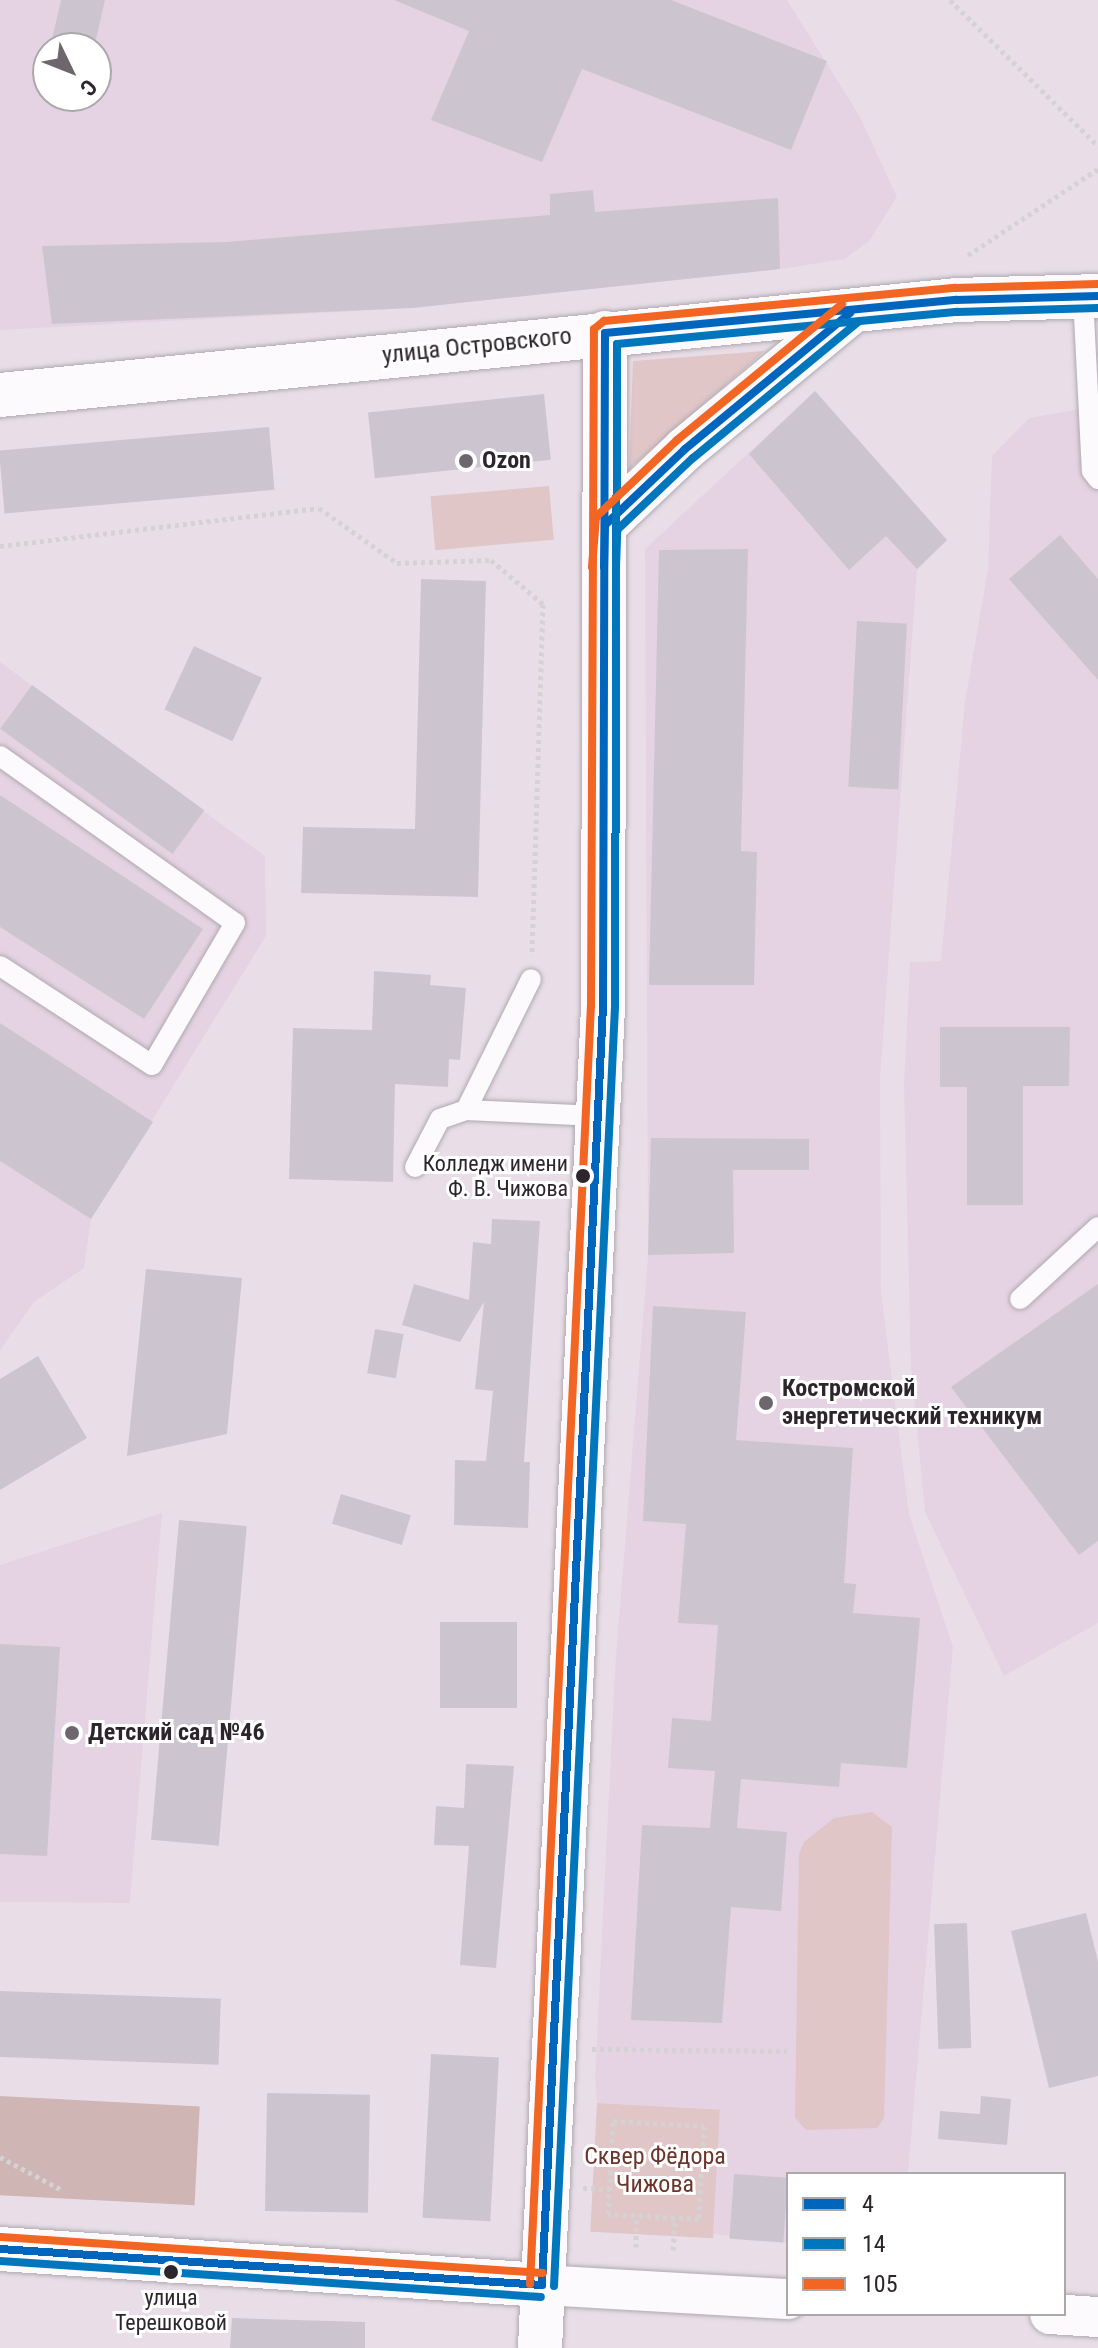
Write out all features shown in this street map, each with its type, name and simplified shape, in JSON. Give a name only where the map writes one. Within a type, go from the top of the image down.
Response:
[{"type":"street","name":"улица Островского","points":[[0,395],[605,333],[850,313],[956,300],[1091,296]]},
{"type":"street","points":[[605,525],[685,449],[850,313]]},
{"type":"street","points":[[540,2348],[557,2049],[598,1116],[605,333]]},
{"type":"street","points":[[0,2249],[786,2299]]},
{"type":"street","points":[[1066,2315],[1098,2317]]},
{"type":"lane","points":[[1091,296],[1092,471],[1098,479]]},
{"type":"lane","points":[[0,756],[235,923],[152,1065],[0,966]]},
{"type":"lane","points":[[466,1110],[531,979]]},
{"type":"lane","points":[[415,1167],[440,1119],[466,1110],[598,1116]]},
{"type":"lane","points":[[1020,1299],[1098,1227]]},
{"type":"path","points":[[950,0],[1098,146]]},
{"type":"path","points":[[968,255],[1098,169]]},
{"type":"path","points":[[0,546],[319,508],[397,563],[491,560],[543,604],[531,979]]},
{"type":"path","points":[[557,2049],[787,2051]]},
{"type":"path","points":[[613,2121],[704,2126],[699,2219],[608,2214],[610,2189],[613,2121]]},
{"type":"path","points":[[574,2148],[611,2151]]},
{"type":"path","points":[[0,2157],[62,2190]]},
{"type":"path","points":[[573,2188],[610,2189]]},
{"type":"path","points":[[636,2216],[636,2247]]},
{"type":"path","points":[[673,2250],[675,2218]]},
{"type":"shaded area","points":[[0,0],[787,0],[859,115],[897,197],[869,241],[845,259],[780,269],[412,308],[0,330]]},
{"type":"shaded area","name":"Костромской энергетический техникум","points":[[815,391],[947,540],[917,570],[880,1078],[881,1292],[909,1514],[953,1647],[908,2172],[786,2172],[786,2243],[714,2234],[719,2109],[597,2103],[595,2079],[615,1669],[648,1255],[645,549]]},
{"type":"shaded area","points":[[1098,406],[1098,1623],[1004,1676],[925,1512],[911,1368],[904,1084],[910,962],[941,961],[965,702],[988,569],[992,456],[1029,418]]},
{"type":"shaded area","points":[[0,662],[265,856],[266,936],[91,1219],[84,1268],[34,1302],[0,1350]]},
{"type":"shaded area","name":"Детский сад №46","points":[[162,1513],[130,1903],[0,1902],[0,1565]]},
{"type":"shaded area","points":[[0,2096],[200,2106],[195,2205],[0,2195]]},
{"type":"green space","points":[[765,351],[632,466],[629,470],[633,361]]},
{"type":"green space","points":[[549,486],[554,540],[435,550],[430,496]]},
{"type":"green space","points":[[872,1812],[892,1827],[884,2118],[877,2128],[806,2130],[795,2118],[799,1854],[804,1842],[834,1818]]},
{"type":"green space","name":"Сквер Фёдора Чижова","points":[[597,2103],[720,2109],[713,2238],[590,2232]]},
{"type":"building","points":[[61,0],[105,0],[98,32],[54,32]]},
{"type":"building","points":[[394,0],[671,0],[827,61],[791,150],[582,69],[542,162],[431,120],[469,31]]},
{"type":"building","points":[[593,190],[595,212],[778,198],[780,269],[412,308],[52,324],[42,246],[227,242],[550,215],[550,194]]},
{"type":"building","points":[[815,391],[947,540],[917,569],[886,536],[849,570],[749,454]]},
{"type":"building","points":[[544,394],[551,460],[375,478],[368,413]]},
{"type":"building","points":[[269,427],[274,490],[5,513],[0,451]]},
{"type":"building","points":[[1060,535],[1098,579],[1098,680],[1009,579]]},
{"type":"building","points":[[748,549],[741,851],[757,852],[754,985],[649,985],[659,550]]},
{"type":"building","points":[[421,579],[486,581],[478,897],[301,893],[303,827],[415,829]]},
{"type":"building","points":[[857,621],[907,624],[898,789],[848,787]]},
{"type":"building","points":[[194,646],[262,678],[232,741],[164,709]]},
{"type":"building","points":[[32,685],[204,810],[173,854],[0,729]]},
{"type":"building","points":[[0,795],[203,929],[144,1019],[0,927]]},
{"type":"building","points":[[374,971],[431,975],[430,985],[466,988],[460,1060],[449,1059],[448,1087],[395,1084],[393,1182],[289,1179],[293,1028],[372,1030]]},
{"type":"building","points":[[0,1023],[153,1122],[91,1219],[0,1161]]},
{"type":"building","points":[[940,1027],[1070,1027],[1069,1086],[1023,1086],[1023,1205],[967,1205],[967,1087],[940,1087]]},
{"type":"building","points":[[651,1138],[809,1139],[809,1170],[733,1170],[734,1253],[648,1255]]},
{"type":"building","points":[[492,1219],[540,1221],[524,1462],[530,1462],[528,1528],[454,1525],[455,1460],[486,1461],[493,1391],[475,1389],[484,1302],[460,1342],[402,1325],[414,1284],[469,1300],[473,1242],[491,1244]]},
{"type":"building","points":[[146,1269],[242,1278],[227,1434],[127,1456]]},
{"type":"building","points":[[1098,1284],[1098,1541],[1079,1555],[951,1387]]},
{"type":"building","points":[[653,1306],[746,1312],[736,1440],[853,1448],[844,1583],[856,1584],[853,1613],[920,1618],[907,1768],[841,1763],[839,1787],[741,1779],[737,1828],[787,1832],[781,1911],[731,1907],[722,2023],[631,2020],[642,1825],[710,1828],[715,1771],[668,1768],[672,1718],[711,1721],[718,1625],[678,1623],[686,1524],[643,1521]]},
{"type":"building","points":[[375,1329],[404,1334],[396,1378],[367,1373]]},
{"type":"building","points":[[38,1356],[87,1438],[0,1490],[0,1379]]},
{"type":"building","points":[[341,1494],[411,1515],[402,1545],[332,1524]]},
{"type":"building","points":[[179,1520],[247,1526],[219,1846],[151,1840]]},
{"type":"building","points":[[440,1622],[517,1622],[517,1708],[440,1708]]},
{"type":"building","points":[[0,1644],[60,1647],[47,1856],[0,1854]]},
{"type":"building","points":[[466,1764],[514,1766],[496,1968],[460,1965],[469,1846],[434,1845],[436,1806],[464,1808]]},
{"type":"building","points":[[1086,1913],[1098,1961],[1098,2076],[1049,2088],[1011,1931]]},
{"type":"building","points":[[967,1923],[971,2048],[938,2049],[934,1924]]},
{"type":"building","points":[[0,1991],[221,1999],[219,2065],[0,2057]]},
{"type":"building","points":[[431,2054],[499,2058],[490,2221],[422,2218]]},
{"type":"building","points":[[267,2093],[370,2095],[368,2213],[265,2211]]},
{"type":"building","points":[[981,2096],[1011,2099],[1007,2145],[938,2139],[940,2111],[980,2114]]},
{"type":"building","points":[[734,2174],[786,2178],[783,2243],[729,2239]]},
{"type":"building","points":[[232,2318],[365,2322],[365,2348],[230,2348]]},
{"type":"transit line","name":"105","points":[[530,2284],[591,1006],[594,329],[604,321],[955,288],[1098,284]]},
{"type":"transit line","name":"4","points":[[542,2285],[603,1006],[605,333],[956,300],[1098,296]]},
{"type":"transit line","name":"105","points":[[592,567],[596,517],[677,440],[842,304]]},
{"type":"transit line","name":"14","points":[[554,2286],[615,1007],[617,344],[957,312],[1098,308]]},
{"type":"transit line","name":"4","points":[[604,567],[605,525],[685,449],[850,313]]},
{"type":"transit line","name":"14","points":[[616,567],[617,530],[693,458],[858,322]]},
{"type":"transit line","name":"105","points":[[1,2237],[543,2273]]},
{"type":"transit line","name":"4","points":[[0,2249],[542,2285]]},
{"type":"transit line","name":"14","points":[[0,2261],[541,2297]]},
{"type":"place","name":"Ozon","points":[[466,461]]},
{"type":"place","name":"Колледж имени Ф. В. Чижова","points":[[583,1176]]},
{"type":"place","name":"Костромской энергетический техникум","points":[[766,1403]]},
{"type":"place","name":"Детский сад №46","points":[[72,1733]]},
{"type":"place","name":"улица Терешковой","points":[[171,2272]]}]
